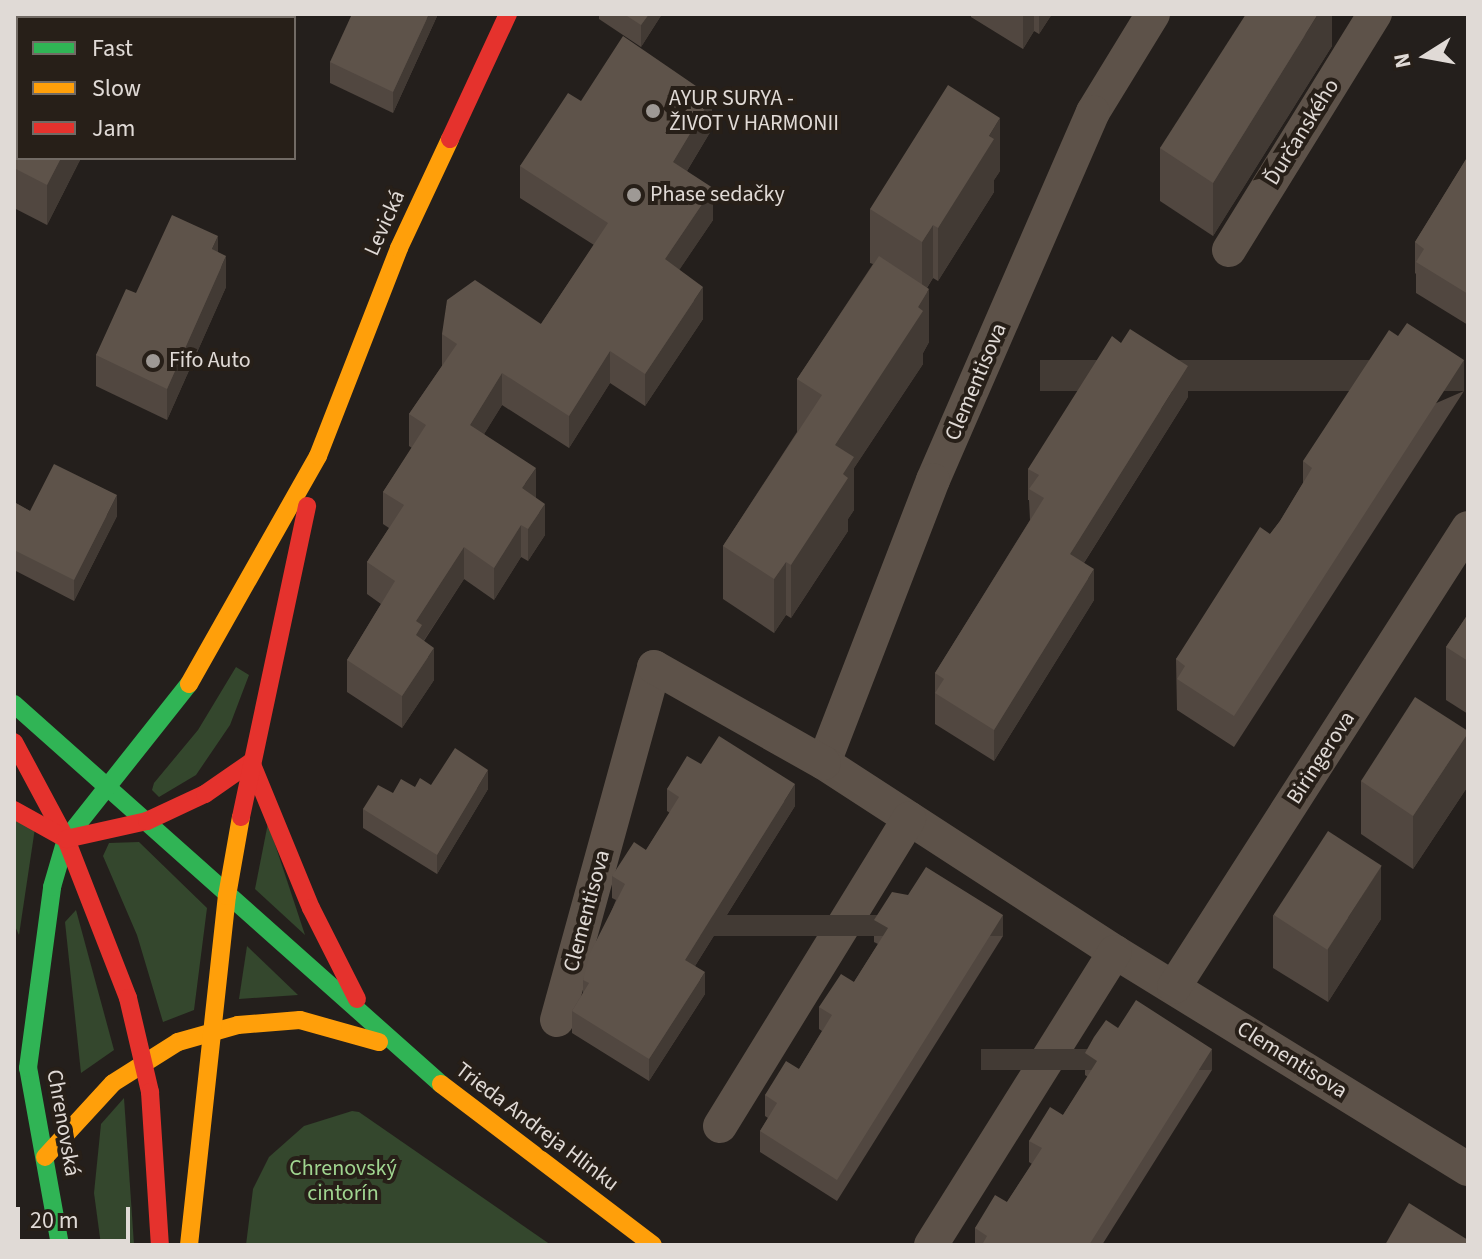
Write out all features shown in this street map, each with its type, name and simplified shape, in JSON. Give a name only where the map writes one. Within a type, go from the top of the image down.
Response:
[{"type":"main road","name":"Levická","points":[[109,787],[208,655],[318,456],[399,248],[508,14]]},
{"type":"main road","name":"Levická","points":[[227,896],[251,762],[318,456]]},
{"type":"main road","points":[[14,704],[393,1045]]},
{"type":"main road","points":[[14,742],[66,839],[109,941],[145,1059],[160,1245]]},
{"type":"main road","points":[[14,810],[66,839],[147,821],[205,794],[251,762],[348,987],[393,1045]]},
{"type":"main road","name":"Chrenovská","points":[[60,1245],[28,1068],[52,887],[66,839],[109,787]]},
{"type":"main road","points":[[189,1245],[227,896]]},
{"type":"main road","points":[[14,1020],[28,1068]]},
{"type":"main road","points":[[45,1157],[113,1083],[145,1059],[210,1032],[300,1020],[393,1045]]},
{"type":"main road","name":"Trieda Andreja Hlinku","points":[[393,1045],[508,1140],[653,1245]]},
{"type":"street","name":"Clementisova","points":[[824,763],[933,480],[1093,112],[1153,14]]},
{"type":"street","name":"Ďurčanského","points":[[1229,250],[1375,14]]},
{"type":"street","name":"Biringerova","points":[[1174,987],[1468,528]]},
{"type":"street","name":"Clementisova","points":[[557,1020],[654,667],[824,763],[1115,952],[1468,1169]]},
{"type":"street","points":[[720,1126],[909,819]]},
{"type":"street","points":[[931,1245],[1115,952]]},
{"type":"green space","points":[[236,667],[249,675],[230,725],[196,775],[159,797],[152,790],[154,783],[198,730]]},
{"type":"green space","points":[[14,818],[35,828],[19,935],[14,924]]},
{"type":"green space","points":[[268,823],[305,935],[255,889]]},
{"type":"green space","points":[[139,842],[207,908],[194,1010],[163,1022],[137,935],[103,856],[109,843]]},
{"type":"green space","points":[[76,910],[114,1050],[81,1073],[65,922]]},
{"type":"green space","points":[[247,946],[298,995],[239,999]]},
{"type":"green space","points":[[124,1098],[134,1245],[101,1245],[94,1193],[101,1124]]},
{"type":"green space","name":"Chrenovský cintorín","points":[[352,1111],[359,1112],[551,1245],[246,1245],[253,1189],[269,1157],[304,1126]]},
{"type":"building","points":[[14,14],[135,14],[16,16],[16,160],[60,160],[47,185],[14,168]]},
{"type":"building","points":[[352,14],[429,14],[393,92],[330,62]]},
{"type":"building","points":[[624,14],[649,14],[641,25]]},
{"type":"building","points":[[1246,14],[1318,14],[1213,183],[1160,148]]},
{"type":"building","points":[[623,36],[712,97],[673,162],[713,188],[665,259],[703,287],[645,374],[610,351],[569,416],[502,373],[470,425],[536,468],[522,488],[545,504],[528,529],[521,525],[494,568],[464,547],[416,621],[422,625],[416,635],[434,648],[402,696],[347,660],[395,581],[367,562],[404,505],[383,492],[426,425],[409,414],[457,344],[442,334],[447,300],[475,280],[541,324],[608,223],[520,166],[568,93],[581,101]]},
{"type":"building","points":[[948,85],[1000,118],[989,136],[994,139],[938,228],[933,225],[922,242],[870,209]]},
{"type":"building","points":[[1468,156],[1468,294],[1416,262],[1424,249],[1415,242]]},
{"type":"building","points":[[172,215],[218,236],[212,249],[226,256],[167,389],[96,355],[126,289],[136,293]]},
{"type":"building","points":[[879,256],[929,289],[918,307],[923,311],[835,445],[854,457],[843,474],[848,478],[791,565],[786,562],[774,579],[723,546],[822,395],[797,379]]},
{"type":"building","points":[[1407,323],[1464,360],[1234,716],[1177,679],[1185,666],[1176,659],[1260,527],[1270,534],[1280,521],[1312,468],[1303,461],[1389,330],[1398,336]]},
{"type":"building","points":[[1130,329],[1188,366],[1070,554],[1094,569],[994,730],[935,693],[944,679],[935,673],[1044,498],[1029,489],[1039,475],[1028,469],[1112,336],[1121,343]]},
{"type":"building","points":[[54,464],[117,495],[74,580],[14,550],[14,502],[30,511]]},
{"type":"building","points":[[1468,614],[1468,661],[1446,647]]},
{"type":"building","points":[[1415,697],[1468,733],[1413,816],[1361,781]]},
{"type":"building","points":[[719,736],[795,784],[685,960],[705,972],[649,1059],[572,1011],[589,983],[583,980],[590,953],[625,884],[612,876],[634,842],[646,850],[679,797],[667,789],[687,756],[701,764]]},
{"type":"building","points":[[455,748],[488,770],[437,855],[363,809],[378,785],[393,793],[401,779],[415,787],[420,778],[431,785]]},
{"type":"building","points":[[1328,831],[1382,866],[1327,950],[1274,915]]},
{"type":"building","points":[[926,867],[1003,915],[837,1180],[760,1131],[777,1103],[765,1095],[786,1061],[799,1069],[832,1015],[819,1007],[841,974],[854,982],[888,928],[874,920],[892,892],[908,895]]},
{"type":"building","points":[[1136,1000],[1212,1049],[1089,1245],[982,1245],[987,1236],[975,1228],[995,1195],[1007,1202],[1042,1148],[1029,1141],[1050,1107],[1063,1115],[1097,1061],[1085,1053],[1094,1037],[1106,1020],[1118,1028]]},
{"type":"building","points":[[1409,1203],[1468,1240],[1468,1245],[1385,1245]]},
{"type":"traffic: fast","points":[[60,1245],[28,1068],[52,887],[66,839],[189,684]]},
{"type":"traffic: fast","points":[[14,704],[441,1084]]},
{"type":"traffic: slow","points":[[189,684],[318,456],[399,248],[450,139]]},
{"type":"traffic: slow","points":[[189,1245],[227,896],[241,817]]},
{"type":"traffic: slow","points":[[45,1157],[113,1083],[178,1042],[238,1025],[300,1020],[379,1042]]},
{"type":"traffic: slow","points":[[441,1084],[653,1245]]},
{"type":"traffic: jam","points":[[450,139],[508,14]]},
{"type":"traffic: jam","points":[[241,817],[307,506]]},
{"type":"traffic: jam","points":[[14,742],[66,839],[128,998],[150,1092],[160,1245]]},
{"type":"traffic: jam","points":[[251,762],[311,908],[357,999]]},
{"type":"traffic: jam","points":[[14,810],[66,839],[147,821],[205,794],[251,762]]},
{"type":"place","name":"AYUR SURYA - ŽIVOT V HARMONII","points":[[653,111]]},
{"type":"place","name":"Phase sedačky","points":[[634,195]]},
{"type":"place","name":"Fifo Auto","points":[[153,361]]}]
